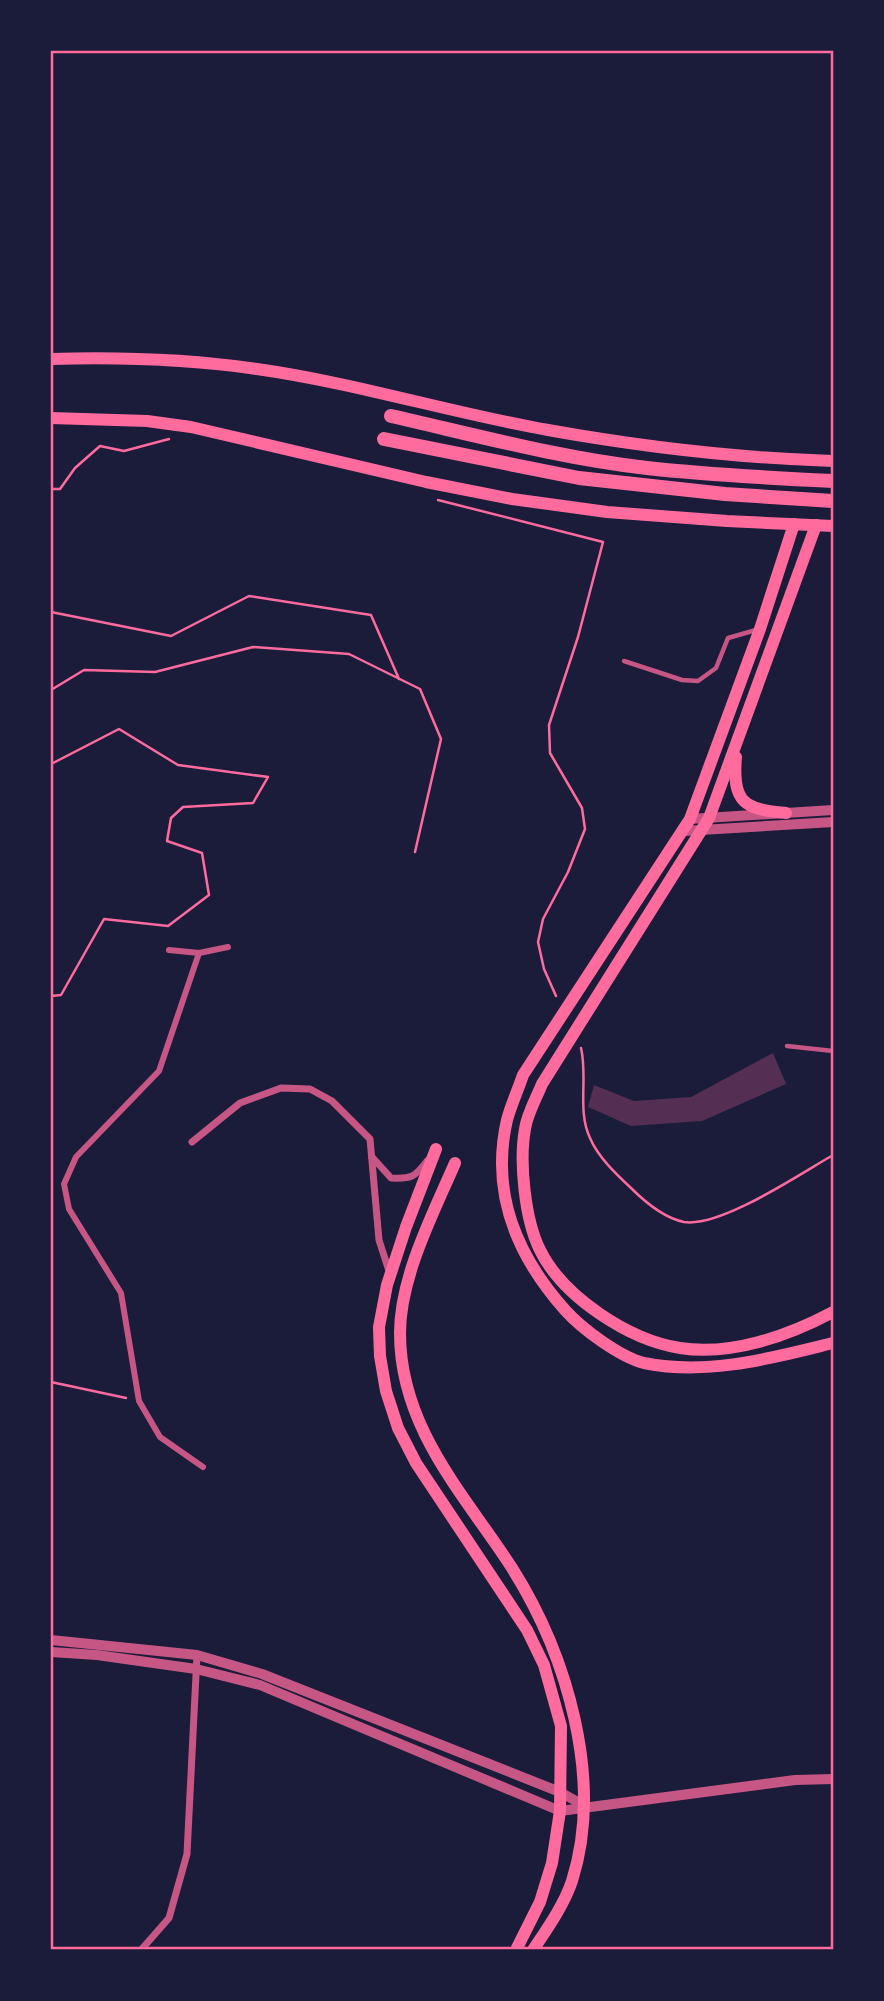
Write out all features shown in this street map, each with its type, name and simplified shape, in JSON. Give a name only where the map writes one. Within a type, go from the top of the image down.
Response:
[{"type":"main road","points":[[51,359],[111,357],[184,360],[259,369],[585,436],[708,454],[833,461]]},
{"type":"main road","points":[[391,416],[570,456],[645,468],[727,476],[833,481]]},
{"type":"main road","points":[[51,418],[120,419],[191,427],[426,482],[607,512],[833,526]]},
{"type":"main road","points":[[384,439],[579,478],[725,494],[833,501]]},
{"type":"main road","points":[[794,524],[760,629],[690,819],[523,1075],[507,1120],[502,1155],[504,1193],[512,1228],[526,1260],[548,1291],[575,1321],[602,1342],[642,1362],[718,1368],[833,1343]]},
{"type":"main road","points":[[816,525],[709,818],[542,1084],[525,1127],[523,1156],[526,1193],[540,1250],[562,1282],[586,1304],[649,1340],[680,1348],[709,1350],[750,1345],[833,1312]]},
{"type":"main road","points":[[741,732],[736,783],[742,799],[753,809],[786,813]]},
{"type":"main road","points":[[436,1149],[405,1227],[390,1275],[379,1327],[380,1356],[386,1391],[398,1428],[416,1463],[527,1630],[544,1665],[561,1726],[560,1811],[552,1863],[540,1902],[516,1950]]},
{"type":"main road","points":[[455,1163],[426,1232],[405,1292],[400,1333],[406,1388],[433,1453],[512,1569],[542,1620],[560,1663],[576,1721],[585,1806],[580,1845],[571,1882],[533,1950]]},
{"type":"street","points":[[690,819],[833,810]]},
{"type":"street","points":[[684,831],[833,822]]},
{"type":"street","points":[[169,950],[199,953],[228,947]]},
{"type":"street","points":[[199,953],[159,1071],[76,1157],[64,1184],[69,1209],[121,1293],[139,1401],[160,1437],[203,1467]]},
{"type":"street","points":[[192,1142],[240,1103],[281,1088],[310,1089],[332,1101],[370,1139],[379,1240],[390,1275]]},
{"type":"street","points":[[372,1157],[391,1178],[404,1179],[416,1175],[436,1149]]},
{"type":"street","points":[[51,1640],[197,1655],[262,1674],[561,1792],[585,1806]]},
{"type":"street","points":[[51,1651],[196,1669],[260,1685],[560,1811],[795,1780],[833,1779]]},
{"type":"street","points":[[141,1950],[169,1918],[187,1854],[197,1655]]},
{"type":"lane","points":[[624,661],[682,680],[698,681],[716,668],[728,638],[760,629]]},
{"type":"lane","points":[[787,1046],[833,1051]]},
{"type":"path","points":[[51,489],[61,489],[75,468],[100,446],[124,451],[176,437]]},
{"type":"path","points":[[438,500],[603,542],[578,637],[549,725],[550,753],[582,808],[586,829],[568,872],[558,887]]},
{"type":"path","points":[[51,612],[171,636],[249,596],[371,615],[399,679]]},
{"type":"path","points":[[51,690],[84,670],[155,672],[253,647],[349,654],[420,689],[441,739],[415,852]]},
{"type":"path","points":[[51,764],[119,729],[178,765],[268,777],[253,803],[183,807],[171,818],[167,841],[202,853],[209,895],[168,926],[104,919],[61,995],[51,996]]},
{"type":"path","points":[[620,1177],[647,1203],[663,1212],[683,1222],[708,1222],[833,1154]]},
{"type":"path","points":[[51,1382],[139,1401]]},
{"type":"building","points":[[773,1053],[786,1084],[702,1121],[631,1126],[588,1107],[594,1085],[634,1101],[691,1097]]}]
